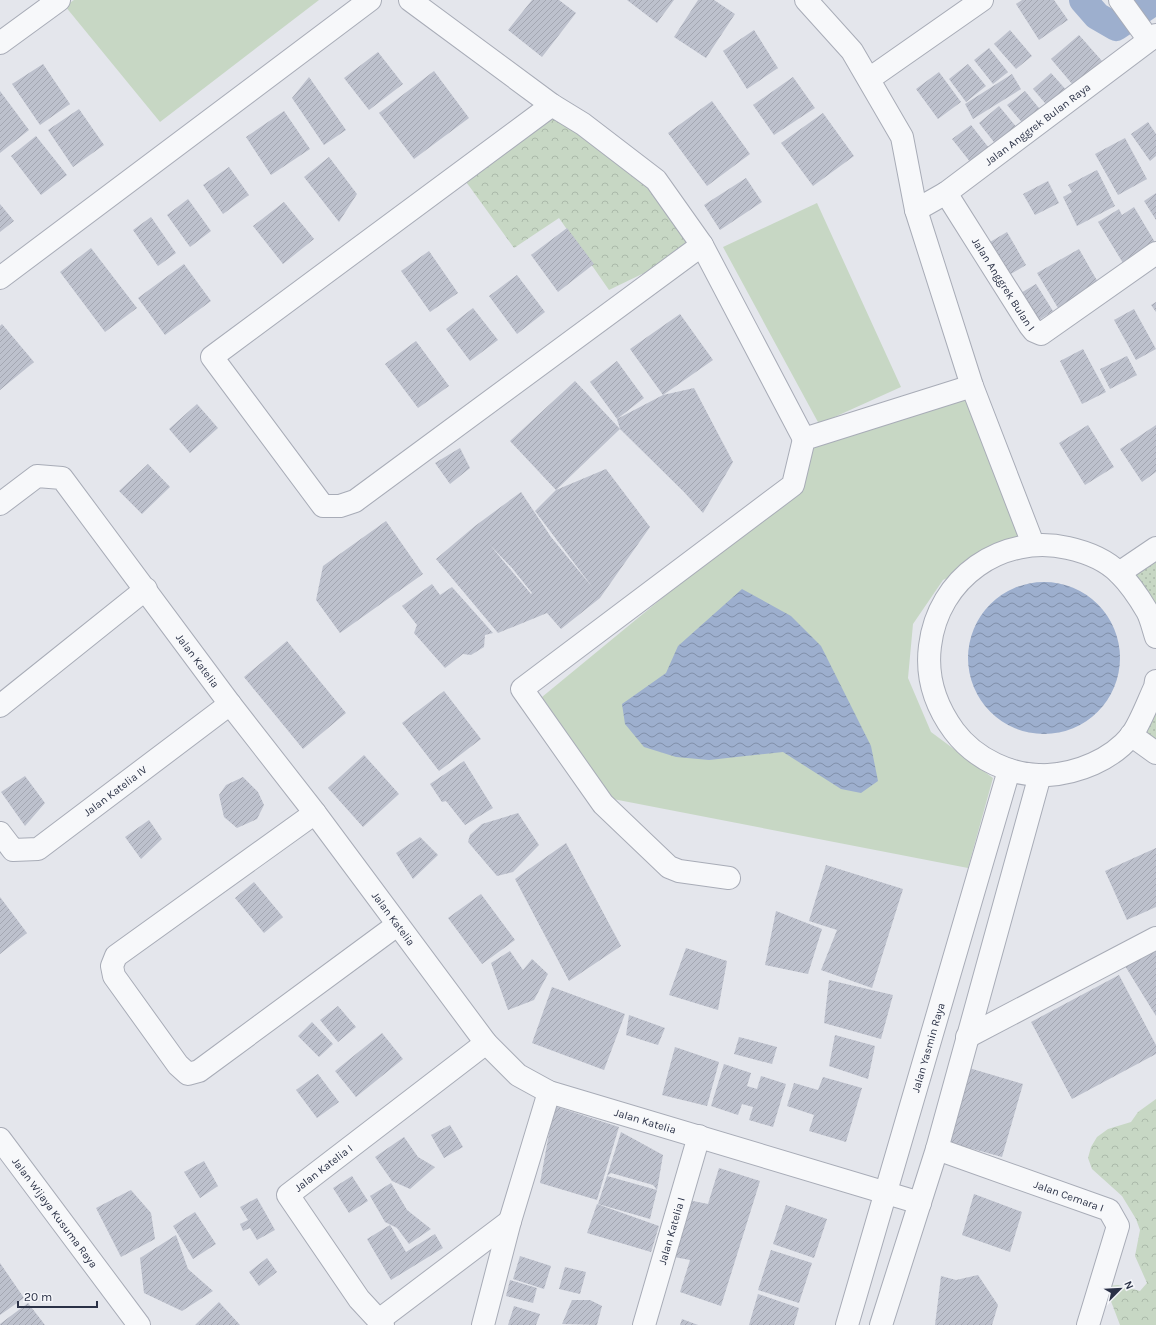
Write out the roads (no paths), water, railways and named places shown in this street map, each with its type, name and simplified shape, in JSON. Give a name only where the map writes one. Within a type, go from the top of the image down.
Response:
[{"type":"street","points":[[0,44],[59,0]]},
{"type":"street","points":[[0,278],[370,0]]},
{"type":"street","points":[[410,0],[552,105],[583,124],[656,180],[702,245],[804,439],[793,485],[522,689],[603,804],[669,867],[729,878]]},
{"type":"street","points":[[806,0],[852,51],[902,137],[916,210],[972,386],[1033,544]]},
{"type":"street","points":[[869,79],[982,0]]},
{"type":"street","points":[[1120,0],[1149,35]]},
{"type":"street","name":"Jalan Anggrek Bulan Raya","points":[[916,210],[946,193],[1149,35]]},
{"type":"street","points":[[552,105],[212,357],[324,506],[340,506],[354,501],[702,245]]},
{"type":"street","name":"Jalan Anggrek Bulan I","points":[[946,193],[1030,326],[1041,334],[1156,253]]},
{"type":"street","points":[[804,439],[972,386]]},
{"type":"street","name":"Jalan Katelia","points":[[0,504],[37,476],[62,478],[230,704],[315,813],[486,1043],[518,1075],[549,1092],[699,1136],[920,1204]]},
{"type":"street","points":[[1156,637],[1152,609],[1119,573],[1100,559],[1079,550],[1056,545],[1033,544],[1005,550],[980,563],[958,581],[941,605],[931,632],[928,661],[935,696],[943,716],[960,740],[983,758],[1009,770],[1040,775],[1061,774],[1088,766],[1112,753],[1131,735],[1155,687],[1156,681]]},
{"type":"street","points":[[1119,573],[1156,548]]},
{"type":"street","points":[[0,706],[146,589]]},
{"type":"street","name":"Jalan Katelia IV","points":[[0,833],[13,850],[38,849],[230,704]]},
{"type":"street","points":[[1131,735],[1156,753]]},
{"type":"street","name":"Jalan Yasmin Raya","points":[[847,1325],[1009,770]]},
{"type":"street","points":[[881,1325],[937,1149],[1040,775]]},
{"type":"street","points":[[315,813],[116,956],[112,966],[114,976],[178,1065],[188,1074],[199,1071],[398,925]]},
{"type":"street","points":[[967,1037],[1156,938]]},
{"type":"street","name":"Jalan Katelia I","points":[[381,1323],[359,1299],[288,1195],[486,1043]]},
{"type":"street","points":[[483,1325],[510,1221],[549,1092]]},
{"type":"street","name":"Jalan Katelia I","points":[[644,1325],[699,1136]]},
{"type":"street","name":"Jalan Wijaya Kusuma Raya","points":[[0,1139],[139,1325]]},
{"type":"street","name":"Jalan Cemara I","points":[[937,1149],[1109,1210],[1118,1226],[1088,1325]]},
{"type":"street","points":[[381,1323],[510,1221]]},
{"type":"water","points":[[1051,582],[1073,587],[1086,594],[1098,604],[1108,616],[1115,629],[1119,643],[1119,673],[1115,687],[1108,700],[1098,712],[1086,722],[1073,729],[1059,733],[1037,734],[1015,729],[1002,722],[990,712],[980,700],[973,687],[969,673],[968,651],[973,629],[980,616],[990,604],[1002,594],[1015,587],[1029,583]]},
{"type":"water","points":[[742,589],[791,616],[821,646],[871,746],[878,781],[861,793],[841,789],[783,752],[709,760],[676,757],[644,747],[625,724],[622,704],[666,673],[678,646]]},
{"type":"waterway","points":[[1083,0],[1097,16],[1116,27],[1156,0]]}]
